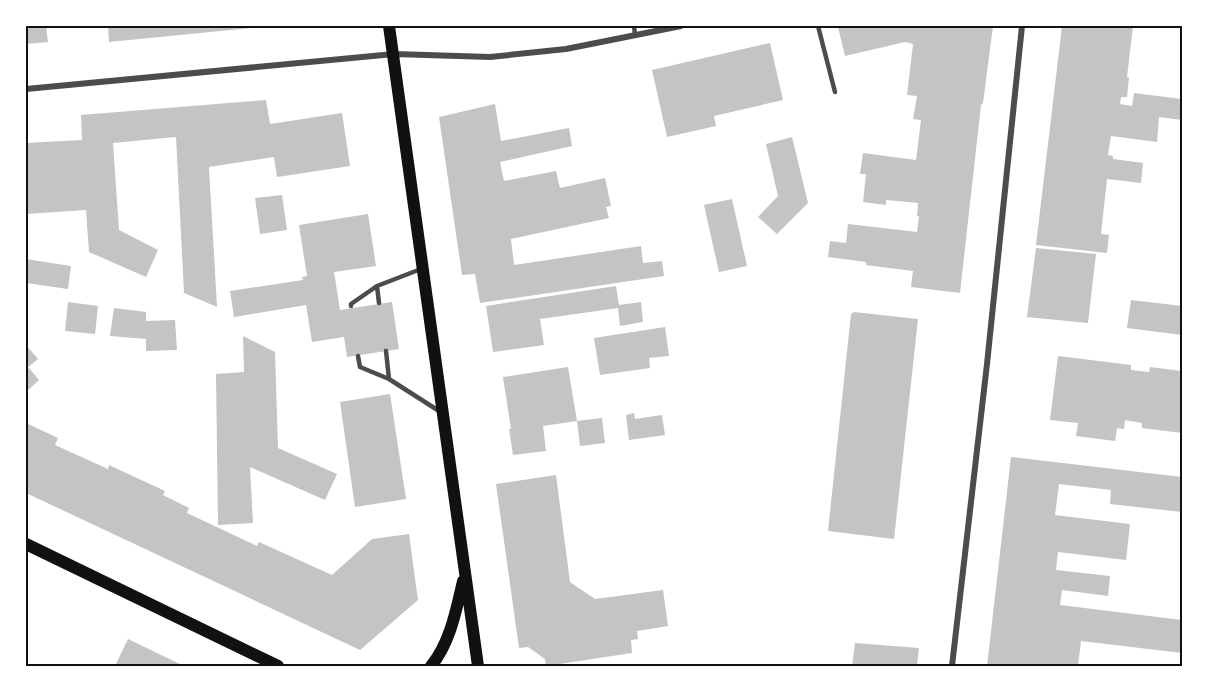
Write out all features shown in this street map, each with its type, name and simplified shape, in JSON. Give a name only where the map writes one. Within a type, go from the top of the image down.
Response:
[{"type":"main road","points":[[389,26],[478,666]]},
{"type":"main road","points":[[26,544],[278,666]]},
{"type":"main road","points":[[431,666],[437,659],[454,622],[465,572]]},
{"type":"street","points":[[26,89],[394,54],[490,57],[566,49],[681,26]]},
{"type":"street","points":[[952,666],[987,364],[1022,26]]},
{"type":"lane","points":[[634,26],[635,35]]},
{"type":"lane","points":[[818,26],[835,93]]},
{"type":"lane","points":[[351,306],[377,286],[423,268]]},
{"type":"lane","points":[[377,286],[379,303]]},
{"type":"lane","points":[[386,351],[389,379]]},
{"type":"lane","points":[[358,356],[360,367],[389,379],[443,414]]},
{"type":"building","points":[[26,26],[46,26],[48,42],[26,44]]},
{"type":"building","points":[[108,26],[271,26],[109,42]]},
{"type":"building","points":[[993,26],[981,105],[960,293],[911,287],[913,271],[828,257],[830,241],[846,243],[848,224],[917,232],[919,216],[917,216],[918,203],[886,200],[886,205],[863,202],[866,174],[860,174],[863,153],[916,160],[921,120],[913,119],[917,96],[907,95],[913,44],[905,42],[845,56],[838,27]]},
{"type":"building","points":[[1062,26],[1133,26],[1127,97],[1121,97],[1120,104],[1132,106],[1134,93],[1182,99],[1182,120],[1159,117],[1157,142],[1111,136],[1108,155],[1113,156],[1113,159],[1143,163],[1141,183],[1107,179],[1101,234],[1109,235],[1107,253],[1036,245]]},
{"type":"building","points":[[770,43],[783,100],[714,116],[716,126],[667,137],[652,70]]},
{"type":"building","points":[[266,100],[270,124],[342,113],[350,166],[277,177],[274,157],[209,167],[217,307],[184,293],[176,137],[113,143],[119,230],[158,250],[146,277],[89,252],[86,210],[26,214],[26,143],[82,140],[81,115]]},
{"type":"building","points":[[495,104],[501,141],[569,128],[572,146],[500,162],[504,181],[556,171],[560,188],[605,178],[611,206],[606,207],[609,218],[511,239],[514,265],[641,246],[643,263],[662,261],[664,276],[480,303],[475,274],[462,275],[439,117]]},
{"type":"building","points":[[792,137],[808,203],[777,234],[758,217],[778,196],[766,144]]},
{"type":"building","points":[[282,195],[287,230],[260,234],[255,198]]},
{"type":"building","points":[[732,199],[747,266],[719,272],[704,205]]},
{"type":"building","points":[[368,214],[376,266],[334,272],[340,310],[392,302],[399,349],[347,357],[344,337],[312,342],[306,305],[234,317],[230,291],[303,280],[302,277],[307,276],[299,225]]},
{"type":"building","points":[[1036,248],[1096,254],[1088,323],[1027,317]]},
{"type":"building","points":[[26,259],[71,266],[68,289],[26,283]]},
{"type":"building","points":[[616,286],[619,305],[641,302],[643,322],[620,326],[618,308],[540,319],[544,345],[493,352],[486,306]]},
{"type":"building","points":[[1131,300],[1182,306],[1182,335],[1127,328]]},
{"type":"building","points":[[68,302],[98,306],[95,334],[65,331]]},
{"type":"building","points":[[114,308],[146,312],[146,321],[175,320],[177,350],[146,351],[146,339],[110,336]]},
{"type":"building","points":[[854,312],[918,319],[894,539],[828,531],[851,314]]},
{"type":"building","points":[[665,327],[669,356],[649,358],[650,368],[600,375],[594,338]]},
{"type":"building","points":[[243,336],[275,352],[278,448],[337,474],[325,500],[250,467],[253,523],[218,525],[216,374],[244,372]]},
{"type":"building","points":[[26,345],[38,359],[26,369]]},
{"type":"building","points":[[1058,356],[1131,365],[1131,370],[1149,372],[1150,367],[1182,371],[1182,433],[1142,428],[1142,423],[1125,420],[1124,429],[1117,428],[1115,441],[1076,436],[1078,423],[1050,420]]},
{"type":"building","points":[[568,367],[577,421],[543,426],[546,451],[513,455],[503,377]]},
{"type":"building","points":[[29,368],[39,380],[26,392],[26,371]]},
{"type":"building","points":[[390,394],[406,499],[355,507],[340,402]]},
{"type":"building","points":[[634,413],[635,419],[662,415],[665,435],[629,440],[626,415]]},
{"type":"building","points":[[602,418],[605,443],[580,446],[577,421]]},
{"type":"building","points":[[26,423],[58,438],[55,445],[108,469],[109,465],[165,491],[163,495],[189,508],[187,513],[257,546],[259,542],[332,575],[372,539],[409,534],[418,600],[360,650],[26,493]]},
{"type":"building","points":[[1011,457],[1182,477],[1182,512],[1110,504],[1111,490],[1059,484],[1055,515],[1130,524],[1126,560],[1058,552],[1056,570],[1110,576],[1108,596],[1062,590],[1060,605],[1182,620],[1182,653],[1081,641],[1078,666],[987,666]]},
{"type":"building","points":[[556,475],[570,582],[595,599],[663,590],[668,626],[637,631],[638,639],[631,640],[632,653],[546,666],[545,659],[528,647],[519,648],[496,484]]},
{"type":"building","points":[[128,639],[180,664],[185,666],[115,666]]},
{"type":"building","points":[[855,643],[919,648],[917,666],[852,666]]}]
